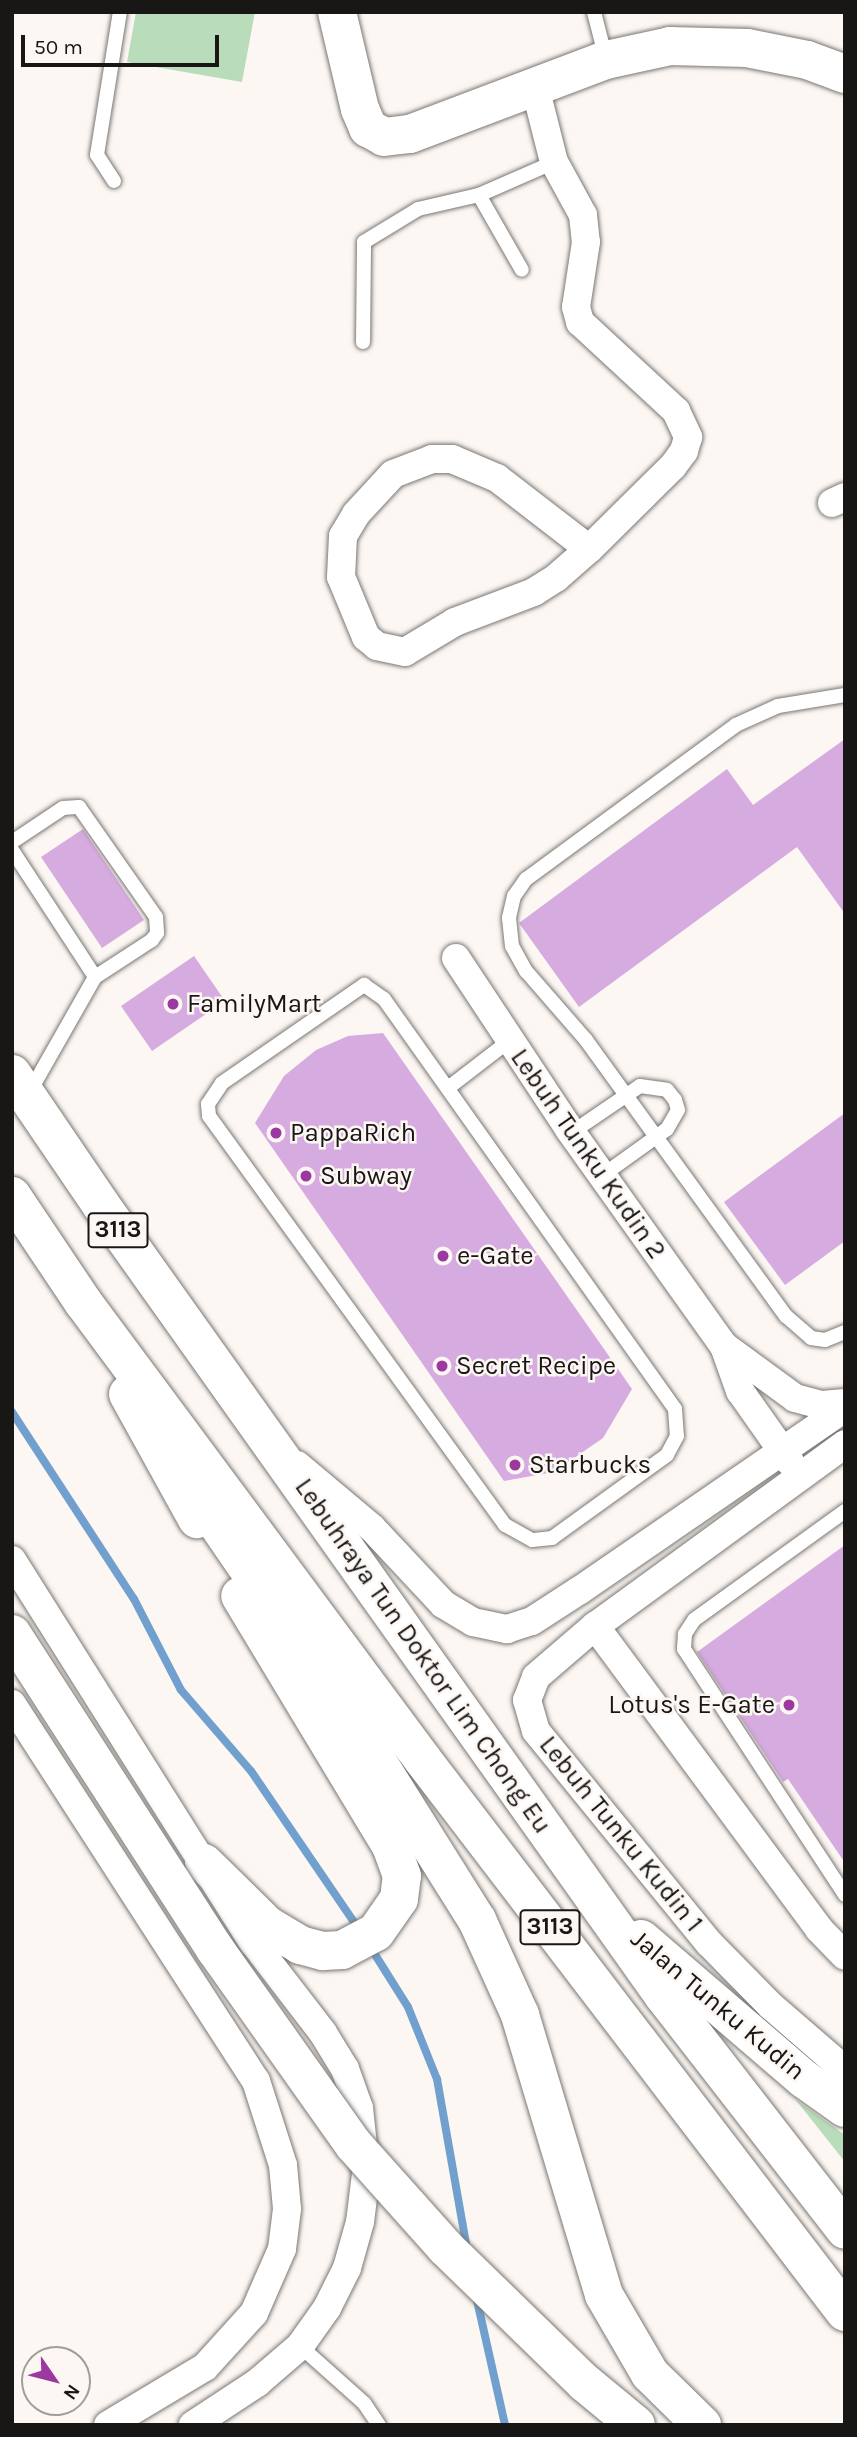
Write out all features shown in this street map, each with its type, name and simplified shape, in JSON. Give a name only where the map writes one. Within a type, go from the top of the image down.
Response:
[{"type":"main road","points":[[337,12],[360,109],[368,128],[384,137],[410,134],[606,60],[670,46],[747,48],[807,60],[845,74]]},
{"type":"main road","name":"Lebuhraya Tun Doktor Lim Chong Eu","points":[[20,1086],[594,1899],[845,2230]]},
{"type":"main road","name":"Lebuhraya Tun Doktor Lim Chong Eu","points":[[12,1196],[83,1302],[423,1760],[845,2312]]},
{"type":"main road","points":[[83,1302],[123,1386],[283,1673],[391,1846],[402,1876],[399,1899],[388,1919],[360,1942],[323,1951],[300,1945],[274,1931],[204,1863]]},
{"type":"main road","points":[[123,1386],[352,1721],[477,1920],[520,2015],[562,2163],[604,2295],[619,2325],[656,2381],[702,2425]]},
{"type":"main road","points":[[12,1634],[215,1949],[354,2145],[446,2248],[585,2383],[636,2425]]},
{"type":"main road","name":"Jalan Tunku Kudin","points":[[594,1899],[804,2079],[845,2108]]},
{"type":"street","points":[[535,87],[554,162],[583,215],[586,242],[576,307],[580,322],[676,411],[688,437],[673,466],[589,549],[534,592],[455,622],[405,652],[391,651],[366,637],[341,578],[343,536],[356,514],[393,474],[414,462],[432,458],[452,460],[497,478],[589,549]]},
{"type":"street","name":"Lebuh Tunku Kudin 2","points":[[456,958],[571,1133],[724,1346],[740,1391],[799,1476]]},
{"type":"street","name":"Lebuh Tunku Kudin 2","points":[[724,1346],[795,1398],[822,1405],[845,1405]]},
{"type":"street","points":[[276,1448],[372,1528],[443,1604],[473,1622],[508,1629],[532,1621],[580,1590],[845,1405]]},
{"type":"street","name":"Lebuh Tunku Kudin 1","points":[[845,1444],[595,1626],[536,1677],[527,1700],[536,1731],[709,1942],[771,2006],[845,2070]]},
{"type":"street","points":[[12,1560],[253,1942],[323,2033],[345,2069],[359,2108],[366,2174],[347,2268],[300,2346],[257,2383],[193,2425]]},
{"type":"street","points":[[595,1626],[819,1929],[845,1956]]},
{"type":"street","points":[[12,1704],[256,2081],[283,2165],[287,2209],[282,2249],[270,2282],[254,2313],[205,2367],[108,2425]]},
{"type":"street","points":[[256,2081],[283,2084],[301,2078],[315,2058],[323,2033]]},
{"type":"lane","points":[[114,181],[97,155],[120,12]]},
{"type":"lane","points":[[594,12],[606,60]]},
{"type":"lane","points":[[363,342],[364,242],[418,209],[479,195],[554,162]]},
{"type":"lane","points":[[479,195],[522,270]]},
{"type":"lane","points":[[845,695],[778,706],[736,725],[526,878],[514,896],[509,918],[517,955],[799,1330],[825,1340],[845,1332]]},
{"type":"lane","points":[[12,842],[63,808],[79,807],[156,918],[157,933],[152,940],[95,977],[20,1086]]},
{"type":"lane","points":[[12,850],[95,977]]},
{"type":"lane","points":[[364,985],[384,999],[448,1088],[678,1417],[673,1447],[662,1461],[552,1538],[532,1540],[505,1525],[209,1116],[208,1104],[222,1083],[364,985]]},
{"type":"lane","points":[[448,1088],[509,1041]]},
{"type":"lane","points":[[571,1133],[640,1086],[658,1086],[675,1100],[675,1119],[654,1139],[603,1175]]},
{"type":"lane","points":[[845,1511],[694,1620],[685,1634],[684,1649],[691,1664],[845,1895]]},
{"type":"lane","points":[[300,2346],[355,2394],[379,2425]]},
{"type":"green space","points":[[136,12],[255,12],[242,82],[127,62]]},
{"type":"green space","points":[[795,2099],[845,2135],[845,2162]]},
{"type":"building","points":[[845,739],[845,914],[797,847],[579,1007],[519,923],[727,769],[753,805]]},
{"type":"building","points":[[83,829],[144,920],[102,948],[41,857]]},
{"type":"building","name":"FamilyMart","points":[[194,956],[225,1001],[152,1051],[121,1006]]},
{"type":"building","name":"e-Gate","points":[[383,1033],[632,1389],[603,1438],[554,1472],[504,1481],[255,1123],[284,1076],[316,1050],[348,1036]]},
{"type":"building","points":[[845,1113],[845,1241],[785,1285],[724,1202]]},
{"type":"building","name":"Lotus's E-Gate","points":[[845,1545],[845,1863],[788,1779],[783,1782],[697,1652]]},
{"type":"waterway","points":[[12,1412],[134,1599],[181,1690],[251,1771],[358,1928]]},
{"type":"waterway","points":[[369,1945],[408,2007],[437,2079],[467,2249]]},
{"type":"waterway","points":[[476,2296],[505,2425]]},
{"type":"place","name":"FamilyMart","points":[[173,1004]]},
{"type":"place","name":"PappaRich","points":[[276,1133]]},
{"type":"place","name":"Subway","points":[[306,1176]]},
{"type":"place","name":"e-Gate","points":[[443,1256]]},
{"type":"place","name":"Secret Recipe","points":[[442,1366]]},
{"type":"place","name":"Starbucks","points":[[515,1465]]},
{"type":"place","name":"Lotus's E-Gate","points":[[789,1705]]}]
